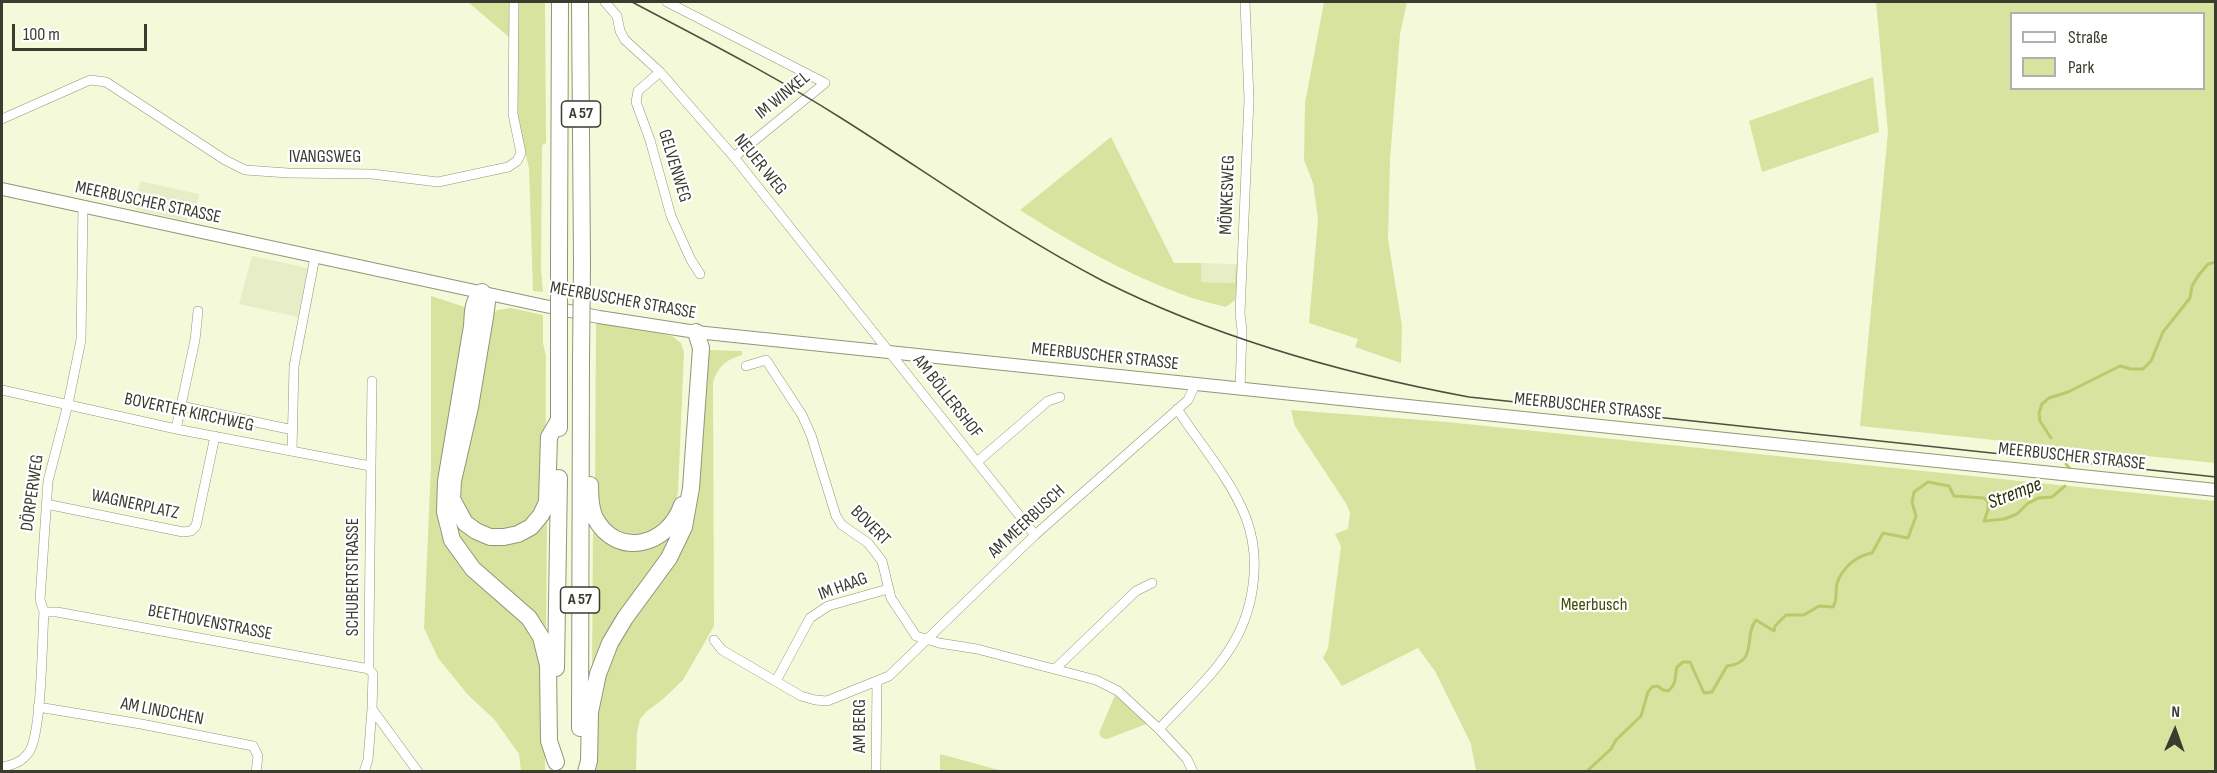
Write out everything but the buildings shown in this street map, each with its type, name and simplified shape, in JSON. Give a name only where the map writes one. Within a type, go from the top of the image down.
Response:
[{"type":"highway","name":"A 57","points":[[556,766],[560,5]]},
{"type":"highway","name":"A 57","points":[[579,771],[582,263],[580,9]]},
{"type":"highway","points":[[556,766],[549,741],[548,665],[541,637],[530,618],[473,569],[452,540],[445,512],[446,481],[472,326],[473,307],[475,299],[482,292],[487,302],[486,317],[452,499],[465,523],[490,537],[518,534],[531,527],[541,515],[547,502],[549,437],[559,420]]},
{"type":"highway","points":[[581,428],[589,442],[590,496],[594,516],[603,528],[612,536],[635,543],[662,535],[677,518],[685,492],[689,347],[696,332]]},
{"type":"highway","points":[[586,771],[589,761],[590,712],[598,674],[610,643],[625,618],[669,558],[684,527],[691,488],[701,348],[696,332]]},
{"type":"main road","name":"MEERBUSCHER STRASSE","points":[[2,189],[599,317],[696,332],[2216,490]]},
{"type":"street","name":"IVANGSWEG","points":[[2,119],[90,80],[99,80],[123,93],[225,160],[245,170],[372,174],[438,182],[508,167],[517,161],[521,153],[513,114],[514,2]]},
{"type":"street","name":"NEUER WEG","points":[[605,2],[617,16],[620,31],[625,40],[660,72],[734,157],[890,352]]},
{"type":"street","name":"IM WINKEL","points":[[668,2],[825,83],[734,157]]},
{"type":"street","name":"MÖNKESWEG","points":[[1240,389],[1242,331],[1240,313],[1249,99],[1245,2]]},
{"type":"street","name":"GELVENWEG","points":[[660,72],[638,91],[636,102],[650,140],[671,216],[700,274]]},
{"type":"street","name":"DÖRPERWEG","points":[[2,767],[13,765],[30,751],[36,730],[44,612],[40,600],[48,481],[68,404],[81,340],[83,207]]},
{"type":"street","points":[[291,451],[294,366],[315,257]]},
{"type":"street","points":[[176,429],[195,340],[198,311]]},
{"type":"street","name":"AM BÖLLERSHOF","points":[[890,352],[1035,535]]},
{"type":"street","name":"BOVERT","points":[[746,366],[766,360],[802,416],[821,460],[836,516],[842,525],[868,543],[882,561],[891,598],[915,636],[977,649],[1096,680],[1118,691],[1159,729],[1187,759],[1193,771]]},
{"type":"street","name":"SCHUBERTSTRASSE","points":[[364,771],[368,760],[373,674],[369,669],[372,381]]},
{"type":"street","name":"AM MEERBUSCH","points":[[714,640],[722,650],[808,699],[821,701],[833,699],[889,676],[1035,535],[1192,395],[1195,385]]},
{"type":"street","name":"BOVERTER KIRCHWEG","points":[[2,390],[176,429],[370,466]]},
{"type":"street","name":"AM BÖLLERSHOF","points":[[978,462],[1048,401],[1059,397]]},
{"type":"street","points":[[181,406],[292,430]]},
{"type":"street","points":[[1159,729],[1229,651],[1245,619],[1253,585],[1254,552],[1246,519],[1232,489],[1177,409]]},
{"type":"street","name":"WAGNERPLATZ","points":[[46,504],[183,532],[191,531],[196,526],[215,436]]},
{"type":"street","points":[[1055,669],[1136,591],[1152,583]]},
{"type":"street","name":"IM HAAG","points":[[776,681],[810,618],[828,606],[888,589]]},
{"type":"street","name":"BEETHOVENSTRASSE","points":[[44,612],[57,612],[195,635],[369,669]]},
{"type":"street","name":"AM BERG","points":[[876,771],[877,681]]},
{"type":"street","name":"AM LINDCHEN","points":[[38,707],[253,746],[258,756],[256,771]]},
{"type":"street","points":[[372,709],[418,771]]},
{"type":"shaded area","points":[[140,181],[199,194],[195,214],[186,221],[134,209]]},
{"type":"shaded area","points":[[252,256],[308,268],[298,317],[239,304]]},
{"type":"shaded area","points":[[1201,263],[1236,264],[1236,283],[1201,282]]},
{"type":"green space","points":[[468,2],[545,2],[546,143],[542,145],[541,269],[543,292],[533,291],[529,168],[516,115],[517,44]]},
{"type":"green space","points":[[1324,2],[1407,2],[1400,34],[1390,160],[1388,239],[1402,326],[1401,363],[1355,347],[1358,339],[1309,323],[1318,219],[1313,183],[1304,160],[1305,103]]},
{"type":"green space","points":[[1876,2],[2215,2],[2215,463],[1860,426],[1888,132]]},
{"type":"green space","points":[[1873,77],[1879,132],[1762,172],[1749,121]]},
{"type":"green space","points":[[1111,137],[1174,263],[1201,263],[1201,282],[1235,283],[1236,264],[1240,264],[1235,300],[1226,307],[1198,300],[1139,277],[1079,246],[1020,210]]},
{"type":"green space","points":[[431,296],[468,308],[437,508],[440,531],[448,549],[450,547],[512,610],[535,638],[545,685],[545,771],[521,771],[519,754],[494,719],[468,695],[438,658],[424,628],[431,465]]},
{"type":"green space","points":[[511,308],[543,315],[543,343],[546,356],[545,460],[540,499],[536,511],[519,526],[498,530],[476,524],[467,515],[462,503],[459,482],[492,315],[497,310]]},
{"type":"green space","points":[[596,323],[672,336],[681,343],[684,352],[676,502],[661,528],[631,537],[613,529],[601,515],[595,495]]},
{"type":"green space","points":[[710,350],[742,351],[742,355],[731,359],[720,368],[713,383],[714,626],[683,680],[640,719],[637,733],[636,771],[594,772],[594,736],[604,673],[614,647],[671,565]]},
{"type":"green space","name":"Meerbusch","points":[[1291,410],[1447,422],[2215,501],[2215,771],[1476,771],[1471,744],[1435,671],[1418,648],[1342,686],[1323,658],[1328,648],[1341,546],[1335,534],[1348,529],[1350,513],[1295,426]]},
{"type":"green space","points":[[547,512],[546,642],[462,551],[454,513],[490,540]]},
{"type":"green space","points":[[683,516],[592,681],[593,521],[625,545]]},
{"type":"green space","points":[[1115,695],[1149,723],[1107,739],[1102,738],[1099,733]]},
{"type":"green space","points":[[940,754],[1003,771],[940,771]]},
{"type":"waterway","name":"Strempe","points":[[2051,438],[2040,421],[2039,413],[2042,404],[2049,398],[2068,392],[2120,366],[2143,369],[2151,361],[2163,332],[2190,298],[2192,286],[2198,276],[2208,264],[2216,262]]},
{"type":"waterway","name":"Strempe","points":[[2066,464],[2070,469]]},
{"type":"waterway","name":"Strempe","points":[[1586,772],[1641,716],[1648,692],[1652,687],[1658,686],[1668,691],[1671,688],[1677,667],[1683,662],[1690,662],[1704,693],[1712,692],[1727,666],[1737,664],[1747,654],[1750,633],[1756,620],[1774,631],[1775,626],[1786,615],[1804,615],[1819,606],[1833,607],[1837,583],[1846,567],[1866,554],[1872,553],[1883,533],[1908,538],[1916,516],[1912,502],[1914,492],[1928,482],[1949,486],[1954,496],[1984,498],[1988,502],[1984,521],[2004,519],[2017,514],[2027,504],[2038,498],[2052,497],[2065,486]]},
{"type":"tram line","points":[[632,2],[790,87],[1069,263],[1190,320],[1282,352],[1375,377],[1469,397],[2216,477]]}]
